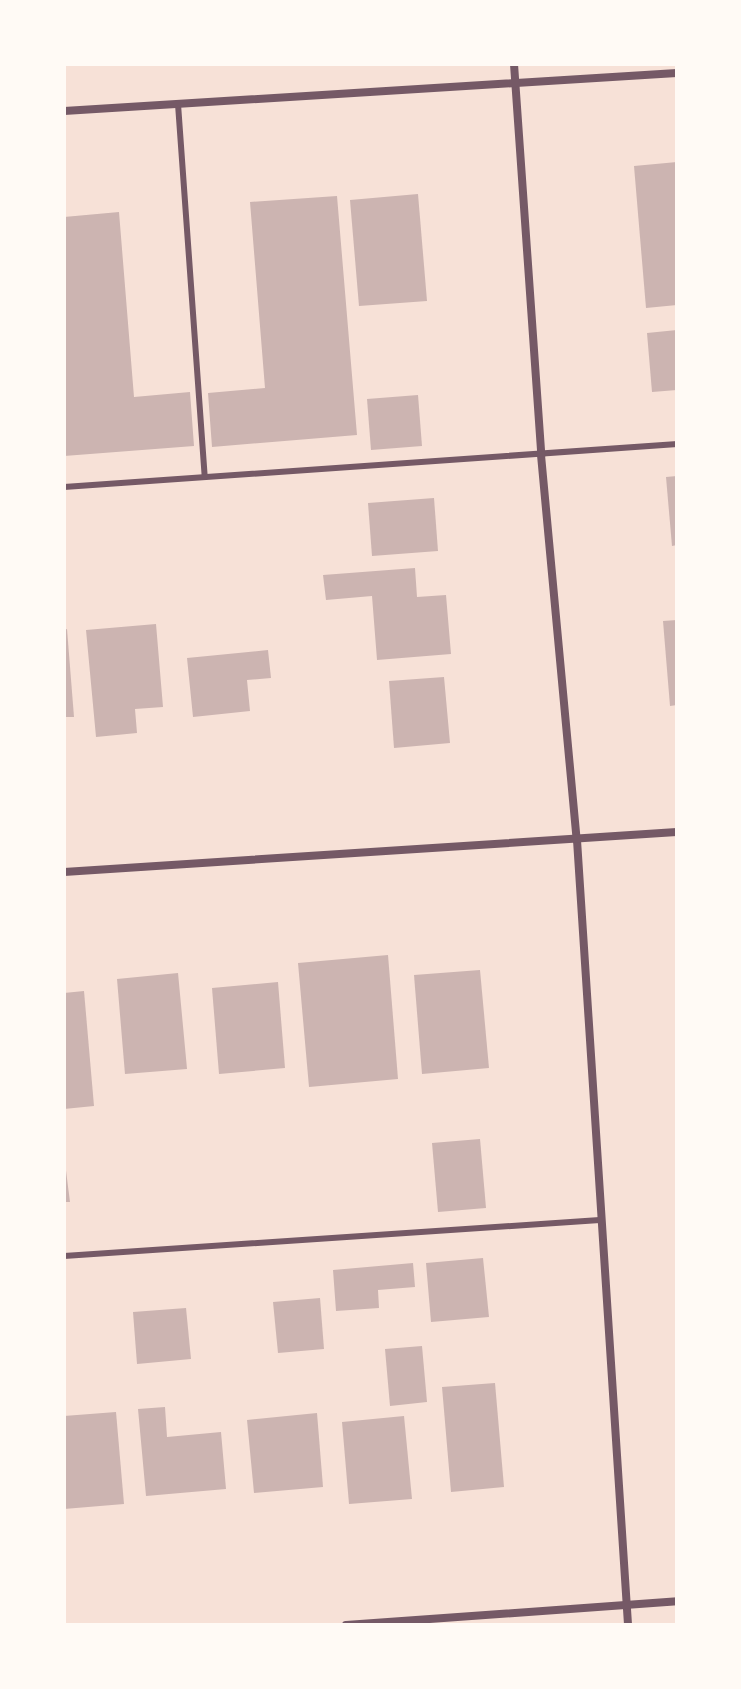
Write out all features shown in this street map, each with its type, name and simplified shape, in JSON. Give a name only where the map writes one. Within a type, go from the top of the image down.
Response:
[{"type":"street","points":[[514,64],[541,455],[577,840],[628,1625]]},
{"type":"street","points":[[64,111],[677,73]]},
{"type":"street","points":[[64,872],[677,832]]},
{"type":"street","points":[[346,1625],[677,1601]]},
{"type":"lane","points":[[178,104],[205,477]]},
{"type":"lane","points":[[64,487],[677,444]]},
{"type":"lane","points":[[64,1256],[600,1220]]},
{"type":"building","points":[[677,162],[677,305],[646,308],[634,166]]},
{"type":"building","points":[[418,194],[427,301],[359,306],[350,200]]},
{"type":"building","points":[[337,196],[357,435],[212,447],[208,393],[265,388],[250,202]]},
{"type":"building","points":[[119,212],[134,397],[190,392],[194,446],[64,456],[64,217]]},
{"type":"building","points":[[677,330],[677,390],[652,392],[647,333]]},
{"type":"building","points":[[418,395],[422,446],[371,450],[367,399]]},
{"type":"building","points":[[677,476],[677,545],[672,546],[666,477]]},
{"type":"building","points":[[434,498],[438,551],[372,556],[368,503]]},
{"type":"building","points":[[415,568],[417,597],[446,595],[451,654],[377,660],[372,596],[326,600],[323,575]]},
{"type":"building","points":[[677,620],[677,705],[670,706],[663,621]]},
{"type":"building","points":[[156,624],[163,707],[135,709],[137,733],[96,737],[86,630]]},
{"type":"building","points":[[67,629],[74,717],[64,717],[64,630]]},
{"type":"building","points":[[268,650],[271,678],[247,680],[250,711],[193,717],[187,658]]},
{"type":"building","points":[[444,677],[450,743],[394,748],[389,681]]},
{"type":"building","points":[[388,955],[398,1079],[309,1087],[298,963]]},
{"type":"building","points":[[480,970],[489,1068],[422,1074],[414,975]]},
{"type":"building","points":[[178,973],[187,1069],[125,1074],[117,979]]},
{"type":"building","points":[[278,982],[285,1068],[219,1074],[212,988]]},
{"type":"building","points":[[84,991],[94,1106],[64,1109],[64,993]]},
{"type":"building","points":[[480,1139],[486,1208],[438,1212],[432,1143]]},
{"type":"building","points":[[64,1155],[70,1202],[64,1202]]},
{"type":"building","points":[[483,1258],[489,1317],[431,1322],[426,1263]]},
{"type":"building","points":[[413,1263],[415,1287],[378,1290],[379,1308],[336,1311],[333,1270]]},
{"type":"building","points":[[320,1298],[324,1349],[278,1353],[273,1302]]},
{"type":"building","points":[[186,1308],[191,1359],[137,1364],[133,1312]]},
{"type":"building","points":[[422,1346],[427,1402],[390,1406],[385,1349]]},
{"type":"building","points":[[495,1383],[504,1487],[451,1492],[442,1387]]},
{"type":"building","points":[[165,1407],[167,1437],[221,1432],[226,1489],[146,1496],[138,1409]]},
{"type":"building","points":[[116,1412],[124,1504],[64,1509],[64,1416]]},
{"type":"building","points":[[317,1413],[323,1487],[254,1493],[247,1420]]},
{"type":"building","points":[[404,1416],[412,1499],[349,1504],[342,1422]]}]
